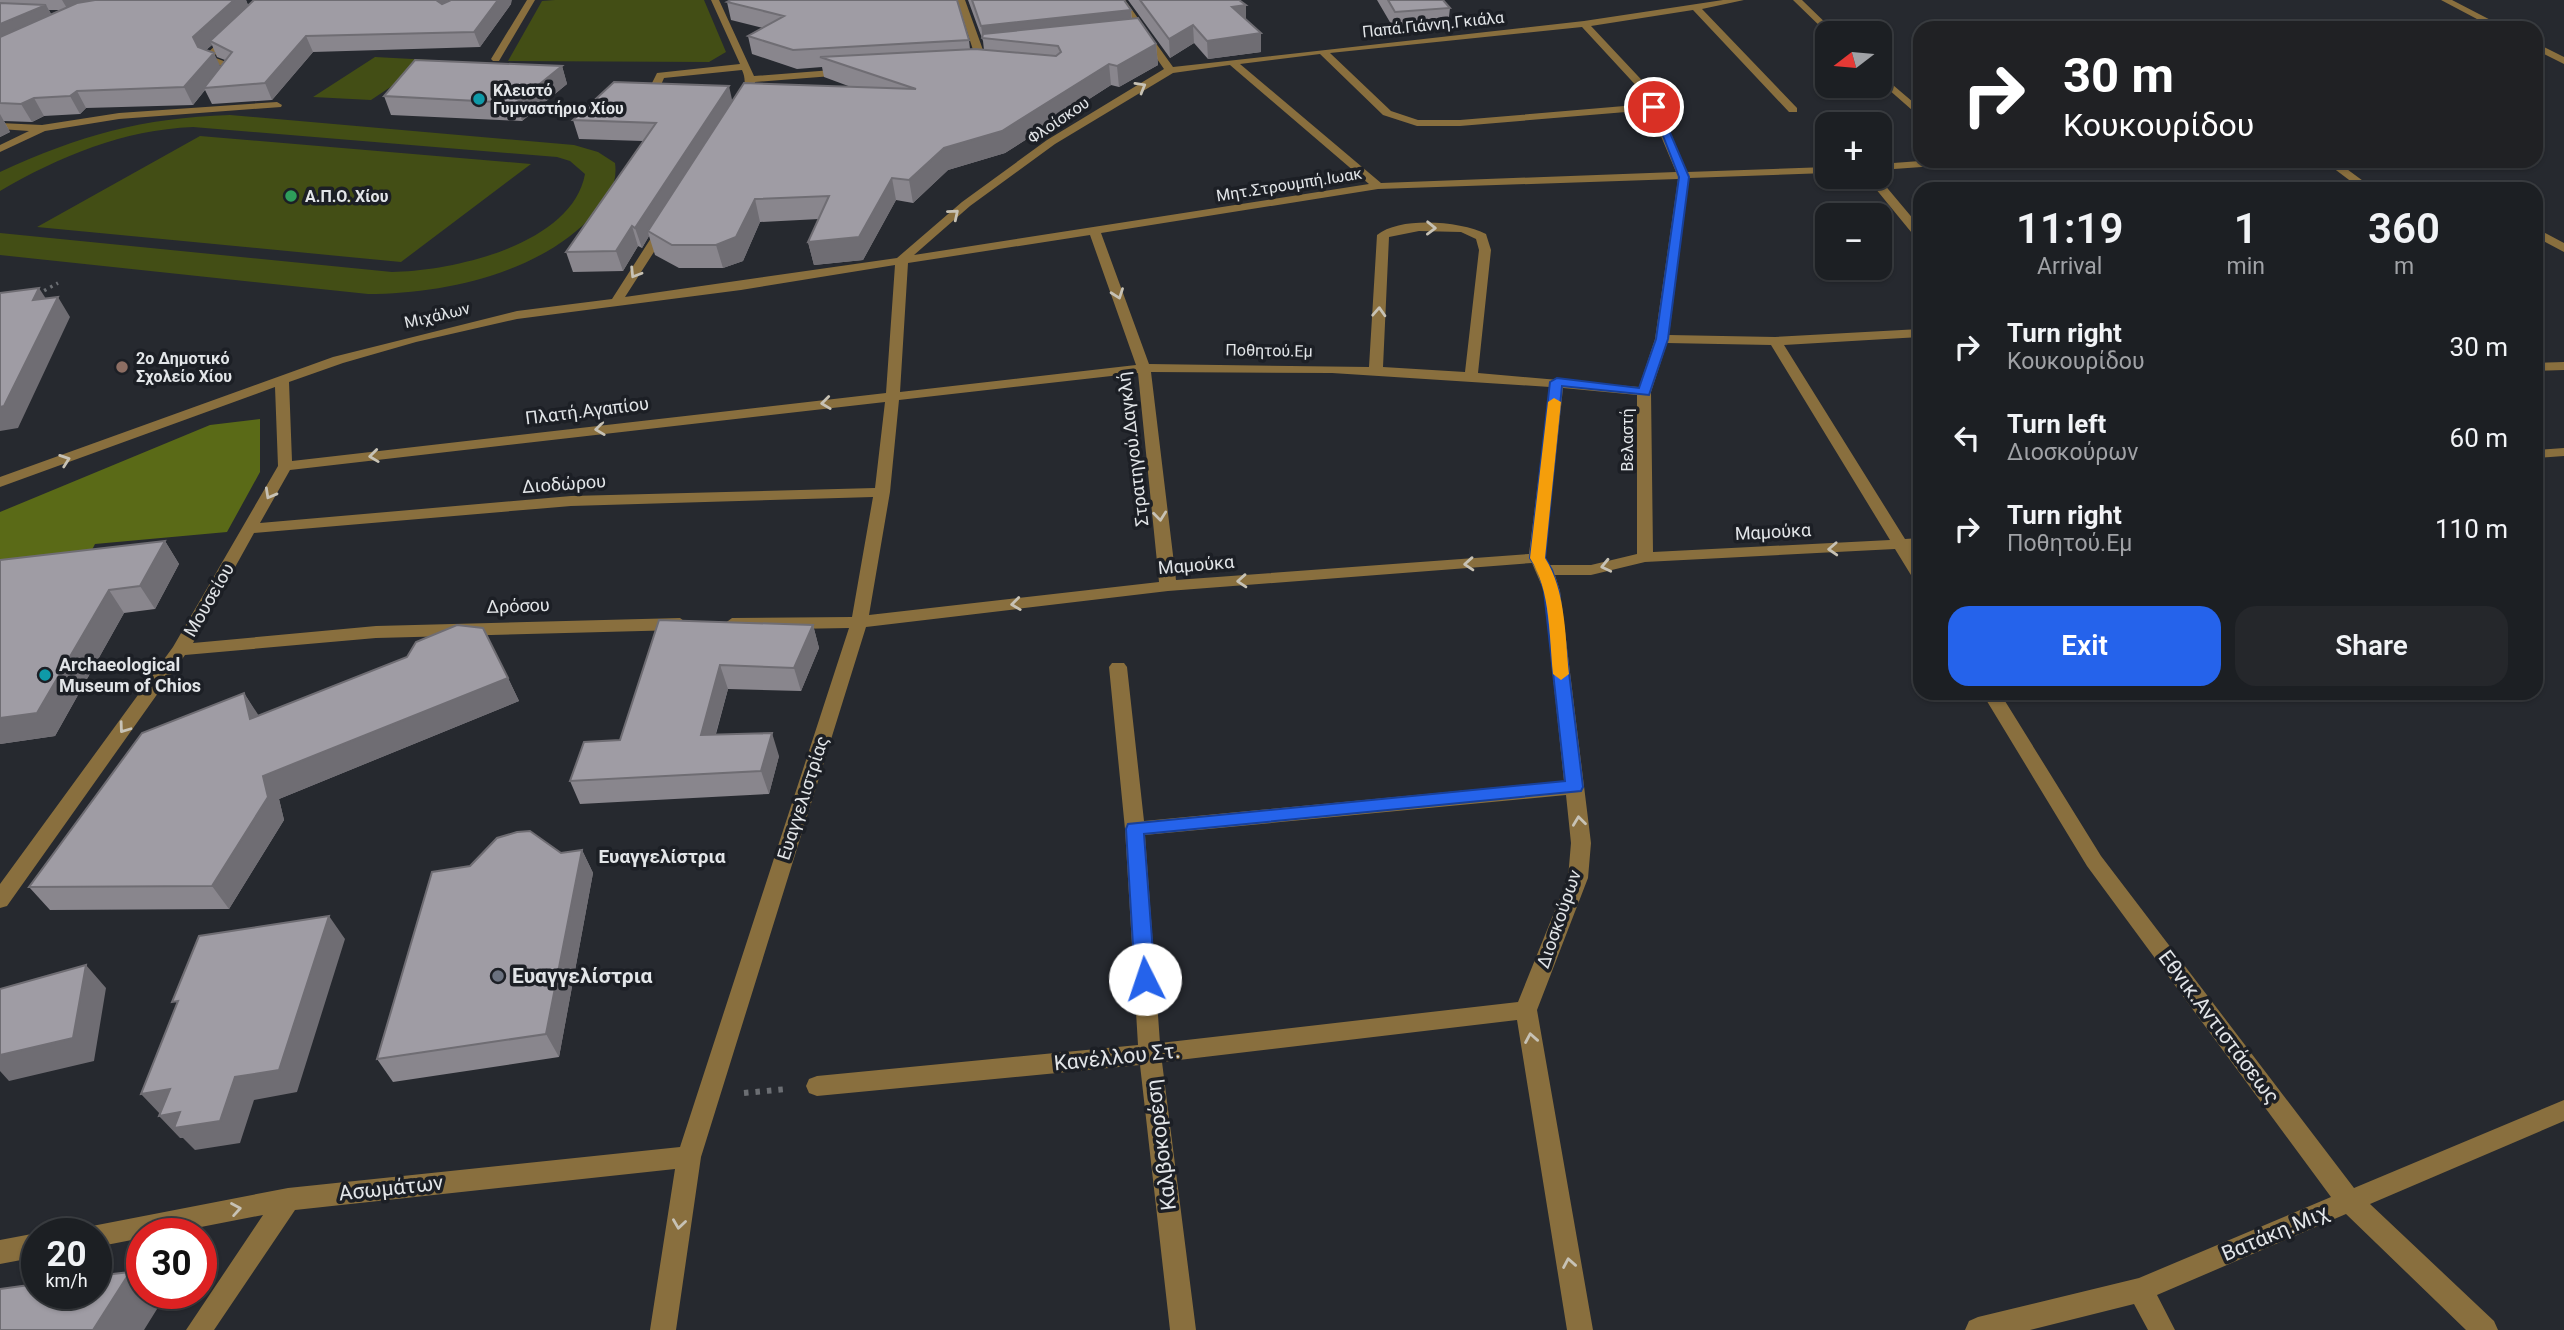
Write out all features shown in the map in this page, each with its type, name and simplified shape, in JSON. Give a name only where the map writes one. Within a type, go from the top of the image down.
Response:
[{"type":"street","points":[[496,59],[531,0]]},
{"type":"street","points":[[715,0],[751,79],[747,95],[732,118]]},
{"type":"street","points":[[961,0],[983,64],[965,65]]},
{"type":"street","points":[[1120,0],[1170,70]]},
{"type":"street","name":"Παπά.Γιάννη.Γκιάλα","points":[[1170,70],[1584,24],[1740,0]]},
{"type":"street","points":[[1797,0],[1819,21]]},
{"type":"street","points":[[2445,0],[2487,21]]},
{"type":"street","points":[[1695,7],[1793,110]]},
{"type":"street","points":[[1584,24],[1647,92],[1684,177]]},
{"type":"street","points":[[214,90],[232,66],[210,60],[209,55],[239,26]]},
{"type":"street","points":[[1130,33],[1144,32]]},
{"type":"street","points":[[978,50],[992,48]]},
{"type":"street","points":[[2543,50],[2564,61]]},
{"type":"street","points":[[1322,51],[1387,113],[1417,123],[1460,123],[1654,107]]},
{"type":"street","points":[[1232,62],[1378,186]]},
{"type":"street","points":[[694,92],[660,89],[656,85],[660,75],[665,73],[744,67]]},
{"type":"street","name":"Φλοίσκου","points":[[902,259],[966,204],[1051,142],[1170,70]]},
{"type":"street","points":[[751,79],[861,71]]},
{"type":"street","points":[[1892,88],[1913,108]]},
{"type":"street","points":[[734,94],[747,95]]},
{"type":"street","points":[[198,110],[206,100]]},
{"type":"street","points":[[0,126],[42,128],[119,116],[277,105]]},
{"type":"street","points":[[0,149],[42,128]]},
{"type":"street","points":[[1892,166],[1913,165]]},
{"type":"street","points":[[2339,168],[2358,182]]},
{"type":"street","name":"Μητ.Στρουμπή.Ιωακ","points":[[902,259],[1378,186],[1815,171]]},
{"type":"street","name":"Βελαστή","points":[[1644,557],[1644,392],[1662,339],[1684,177]]},
{"type":"street","points":[[1882,189],[1913,227]]},
{"type":"street","points":[[616,302],[667,222]]},
{"type":"street","points":[[1376,370],[1382,235],[1401,229],[1465,228],[1482,237],[1485,259],[1471,374]]},
{"type":"street","name":"Στρατηγού.Δαγκλή","points":[[1094,230],[1144,368],[1168,586]]},
{"type":"street","points":[[2543,236],[2564,248]]},
{"type":"street","name":"Μιχάλων","points":[[0,482],[338,360],[469,326],[517,315],[741,286],[902,259]]},
{"type":"street","name":"Ευαγγελιστρίας","points":[[663,1330],[688,1157],[859,622],[882,492],[893,395],[902,259]]},
{"type":"street","points":[[1662,339],[1775,341],[1913,333]]},
{"type":"street","points":[[1775,341],[1913,565]]},
{"type":"street","name":"Ποθητού.Εμ","points":[[893,395],[1144,368],[1265,365],[1471,374],[1644,392]]},
{"type":"street","points":[[2543,367],[2564,366]]},
{"type":"street","points":[[282,381],[285,466]]},
{"type":"street","name":"Διοσκούρων","points":[[1526,1010],[1578,878],[1581,843],[1552,591],[1541,564],[1557,382]]},
{"type":"street","name":"Πλατή.Αγαπίου","points":[[285,466],[893,395]]},
{"type":"street","points":[[2543,454],[2564,452]]},
{"type":"street","name":"Μουσείου","points":[[0,900],[180,650],[285,466]]},
{"type":"street","name":"Διοδώρου","points":[[250,530],[571,501],[882,492]]},
{"type":"street","name":"Μαμούκα","points":[[859,622],[1168,586],[1541,564],[1591,570],[1644,557],[1913,544]]},
{"type":"street","name":"Δρόσου","points":[[180,650],[376,632],[859,622]]},
{"type":"street","name":"Καλβοκορέση","points":[[1118,667],[1135,829],[1150,1054],[1183,1330]]},
{"type":"street","name":"Εθνικ.Αντιστάσεως","points":[[1995,700],[2094,861],[2349,1201],[2485,1330]]},
{"type":"street","points":[[1135,829],[1574,787]]},
{"type":"street","points":[[1526,1010],[1580,1330]]},
{"type":"street","name":"Κανέλλου Στ.","points":[[817,1086],[1150,1054],[1526,1010]]},
{"type":"street","name":"Βατάκη.Μιχ","points":[[1978,1330],[2140,1290],[2564,1110]]},
{"type":"street","name":"Ασωμάτων","points":[[112,1231],[288,1199],[688,1157]]},
{"type":"street","points":[[199,1330],[288,1199]]},
{"type":"street","points":[[0,1252],[21,1248]]},
{"type":"street","points":[[2140,1290],[2162,1330]]},
{"type":"path","points":[[35,296],[58,282]]},
{"type":"path","points":[[708,1097],[817,1086]]},
{"type":"green space","points":[[704,0],[726,52],[709,62],[508,61],[542,1]]},
{"type":"green space","points":[[375,57],[431,60],[371,100],[313,97]]},
{"type":"green space","points":[[230,115],[574,145],[598,152],[615,163],[615,178],[608,196],[594,214],[572,234],[547,251],[490,276],[428,290],[368,294],[0,255],[0,233],[392,272],[446,266],[506,249],[534,236],[558,219],[575,199],[585,174],[570,161],[557,157],[193,127],[117,139],[69,156],[0,191],[0,172],[85,138],[168,120]]},
{"type":"green space","name":"Α.Π.Ο. Χίου","points":[[200,136],[531,164],[401,262],[37,227]]},
{"type":"green space","points":[[260,419],[260,472],[227,532],[95,544],[79,575],[0,585],[0,512],[210,425]]},
{"type":"building","points":[[95,0],[234,0],[193,37],[198,47],[214,53],[184,87],[77,91],[70,96],[34,98],[21,104],[0,103],[0,37],[77,3]]},
{"type":"building","points":[[254,0],[436,0],[442,4],[451,0],[498,0],[474,32],[306,36],[265,83],[204,88],[232,52],[210,41]]},
{"type":"building","points":[[957,0],[969,40],[793,50],[748,36],[784,16],[727,2]]},
{"type":"building","points":[[972,0],[1124,0],[1131,10],[981,26]]},
{"type":"building","points":[[1140,0],[1239,0],[1246,5],[1232,7],[1261,33],[1207,41],[1193,25],[1169,39]]},
{"type":"building","points":[[1388,0],[1443,0],[1450,8],[1395,12]]},
{"type":"building","points":[[0,3],[46,5],[0,24]]},
{"type":"building","points":[[1138,18],[1156,44],[1117,66],[1109,64],[1002,131],[944,148],[909,180],[892,178],[859,237],[808,242],[829,196],[755,199],[736,237],[716,245],[672,245],[648,231],[744,83],[916,89],[820,57],[975,49],[1056,56],[1061,52],[1058,46],[982,38],[983,34]]},
{"type":"building","points":[[415,60],[562,66],[516,103],[384,96]]},
{"type":"building","points":[[614,82],[729,86],[635,228],[632,226],[616,251],[566,252],[656,123],[573,120]]},
{"type":"building","points":[[39,288],[33,300],[58,297],[4,406],[0,407],[0,293]]},
{"type":"building","name":"Archaeological Museum of Chios","points":[[165,541],[140,586],[109,590],[37,713],[0,718],[0,560]]},
{"type":"building","points":[[659,620],[813,625],[794,668],[720,665],[701,735],[772,733],[761,771],[570,781],[584,742],[620,740]]},
{"type":"building","points":[[457,625],[483,628],[508,678],[263,776],[268,797],[212,886],[29,887],[142,733],[244,693],[250,719],[407,657],[416,642]]},
{"type":"building","name":"Ευαγγελίστρια","points":[[530,831],[561,853],[582,850],[546,1034],[377,1059],[432,872],[470,866],[497,838]]},
{"type":"building","points":[[329,916],[279,1070],[235,1077],[220,1121],[174,1128],[180,1112],[159,1116],[170,1089],[141,1094],[178,1001],[172,1002],[199,936]]},
{"type":"building","points":[[86,965],[73,1038],[0,1055],[0,989]]},
{"type":"building","points":[[126,1272],[126,1278],[112,1300],[112,1274]]},
{"type":"building","points":[[21,1286],[21,1309],[106,1309],[93,1330],[0,1330],[0,1289]]},
{"type":"slow traffic","points":[[1554,402],[1537,558],[1545,570],[1552,591],[1561,674]]},
{"type":"place","name":"Κλειστό Γυμναστήριο Χίου","points":[[479,99]]},
{"type":"place","name":"Α.Π.Ο. Χίου","points":[[291,196]]},
{"type":"place","name":"2o Δημοτικό Σχολείο Χίου","points":[[122,367]]},
{"type":"place","name":"Archaeological Museum of Chios","points":[[45,675]]},
{"type":"place","name":"Ευαγγελίστρια","points":[[498,976]]},
{"type":"district","name":"Ευαγγελίστρια","points":[[662,856]]},
{"type":"route","points":[[1145,979],[1135,829],[1574,787],[1552,591],[1545,570],[1537,558],[1557,382],[1644,392],[1662,339],[1684,177],[1654,107]]}]
